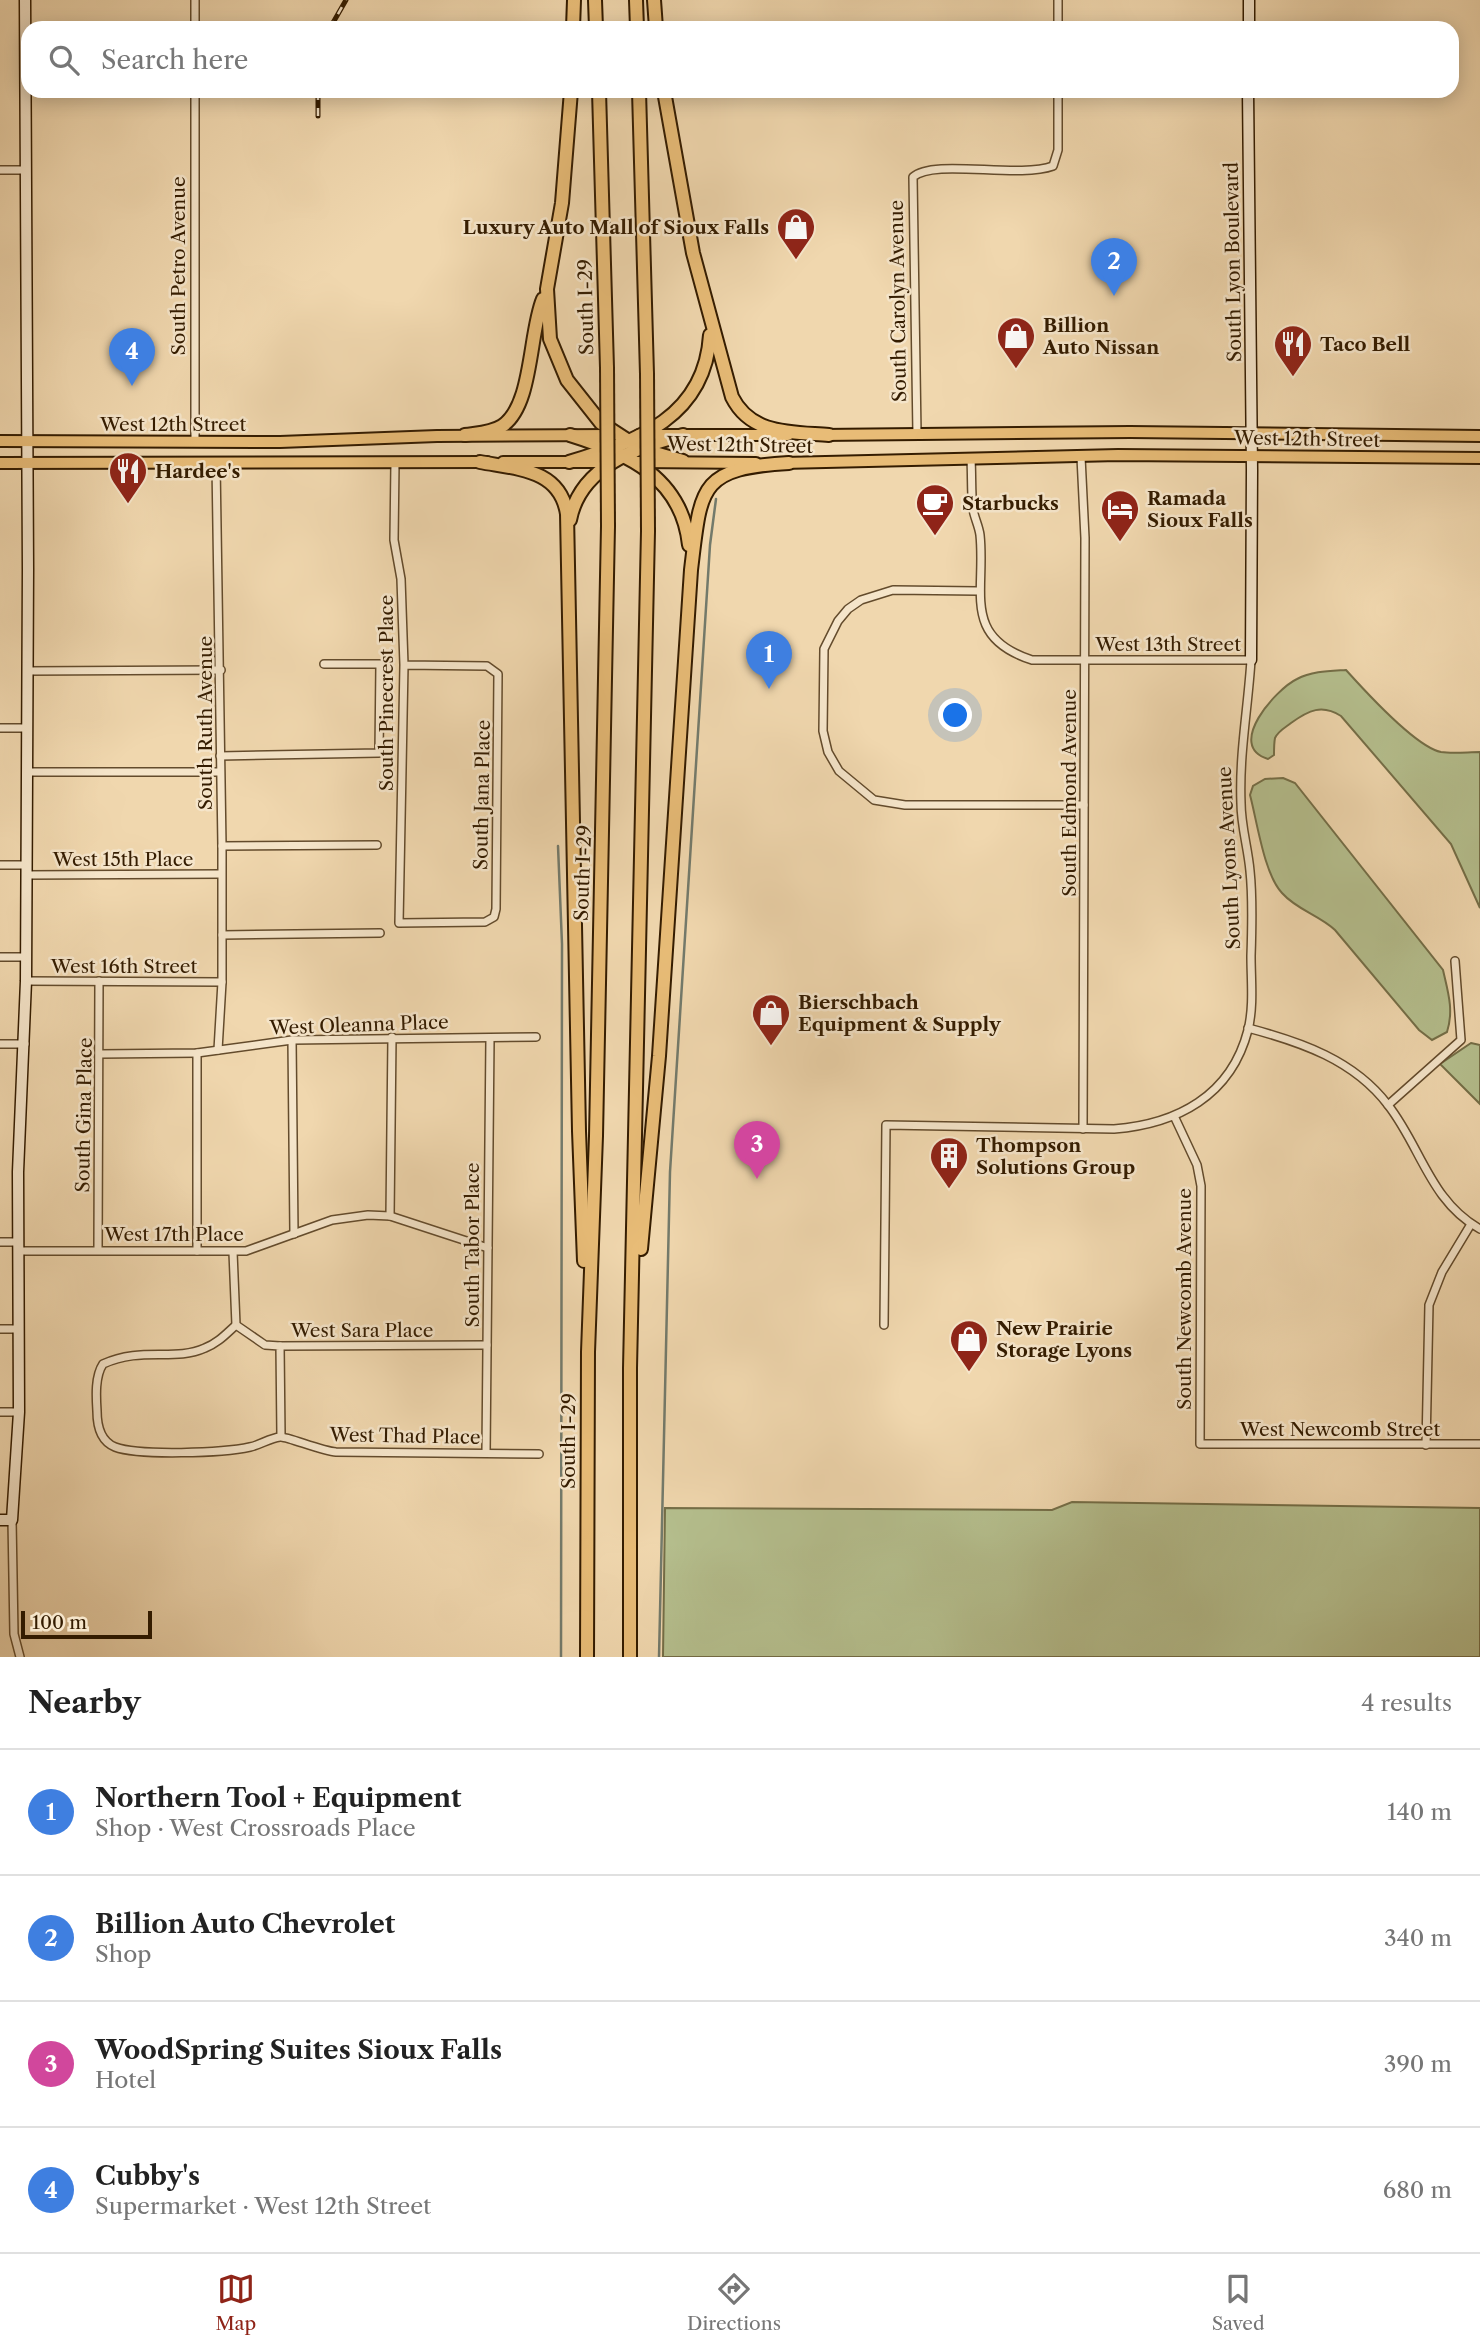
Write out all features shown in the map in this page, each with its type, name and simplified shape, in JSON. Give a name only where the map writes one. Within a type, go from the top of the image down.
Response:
[{"type":"highway","points":[[573,21],[574,0]]},
{"type":"highway","points":[[595,0],[596,21]]},
{"type":"highway","points":[[636,0],[637,21]]},
{"type":"highway","points":[[654,0],[656,21]]},
{"type":"highway","points":[[570,98],[564,189],[547,289],[547,323],[559,366],[584,405],[628,437],[636,456],[663,482],[678,503],[686,526],[691,570]]},
{"type":"highway","name":"South I-29","points":[[587,1657],[588,1352],[597,1122],[608,526],[607,368],[599,98]]},
{"type":"highway","points":[[630,1657],[630,1368],[649,531],[639,98]]},
{"type":"highway","points":[[665,98],[693,253],[710,324],[732,397],[745,416],[769,429],[829,435]]},
{"type":"highway","points":[[466,435],[494,430],[508,422],[517,409],[539,309],[547,289]]},
{"type":"highway","points":[[568,538],[572,513],[581,492],[612,455],[628,437],[671,418],[695,390],[706,364],[710,324]]},
{"type":"highway","points":[[570,435],[612,455]]},
{"type":"highway","points":[[636,456],[683,435]]},
{"type":"highway","points":[[569,462],[612,455],[683,461]]},
{"type":"highway","points":[[480,462],[528,471],[550,480],[565,503],[568,538],[579,1131],[588,1352]]},
{"type":"highway","points":[[630,1368],[659,1056],[691,570],[701,500],[712,482],[746,468],[789,463]]},
{"type":"main road","name":"West 12th Street","points":[[0,441],[280,442],[466,435],[628,437],[1252,433],[1480,436]]},
{"type":"main road","name":"West 12th Street","points":[[683,461],[789,463],[1252,456],[1480,458]]},
{"type":"main road","name":"West 12th Street","points":[[0,463],[569,462]]},
{"type":"street","points":[[25,0],[25,21]]},
{"type":"street","points":[[195,0],[195,21]]},
{"type":"street","points":[[1058,0],[1058,21]]},
{"type":"street","points":[[1248,21],[1249,0]]},
{"type":"street","points":[[20,1657],[14,1634],[12,1520],[19,1412],[18,1172],[26,981],[26,98]]},
{"type":"street","name":"South Petro Avenue","points":[[195,98],[195,442]]},
{"type":"street","name":"South Carolyn Avenue","points":[[917,434],[914,177],[930,167],[1026,172],[1053,166],[1058,150],[1058,98]]},
{"type":"street","name":"South Lyon Boulevard","points":[[1248,98],[1252,456]]},
{"type":"street","points":[[0,170],[26,170]]},
{"type":"street","name":"South Lyons Avenue","points":[[884,1325],[886,1125],[1083,1129],[1138,1127],[1175,1118],[1217,1087],[1228,1073],[1248,1028],[1251,871],[1241,806],[1241,774],[1251,660],[1252,456]]},
{"type":"street","name":"South Edmond Avenue","points":[[1081,457],[1085,660],[1083,1129]]},
{"type":"street","name":"West 13th Street","points":[[971,460],[973,508],[980,536],[978,591],[981,614],[988,631],[1006,649],[1032,660],[1251,660]]},
{"type":"street","name":"South Pinecrest Place","points":[[394,463],[394,540],[401,579],[404,665],[399,923]]},
{"type":"street","name":"South Ruth Avenue","points":[[216,464],[222,846],[222,982],[218,1050]]},
{"type":"street","points":[[978,591],[893,590],[861,600],[848,609],[838,621],[824,649],[823,731],[828,752],[839,771],[874,800],[905,805],[1084,805]]},
{"type":"street","points":[[220,756],[379,753],[380,664],[324,664]]},
{"type":"street","name":"South Jana Place","points":[[399,923],[477,924],[490,920],[496,909],[498,674],[487,666],[404,665]]},
{"type":"street","points":[[27,671],[221,670]]},
{"type":"street","points":[[0,728],[27,728]]},
{"type":"street","points":[[27,772],[220,772]]},
{"type":"street","name":"West 15th Place","points":[[222,846],[377,845]]},
{"type":"street","name":"West 15th Place","points":[[0,865],[26,870],[221,874]]},
{"type":"street","points":[[222,935],[380,933]]},
{"type":"street","points":[[0,957],[25,957]]},
{"type":"street","points":[[1388,1105],[1461,1040],[1455,961]]},
{"type":"street","name":"West 16th Street","points":[[26,981],[222,982]]},
{"type":"street","name":"South Gina Place","points":[[98,1250],[99,981]]},
{"type":"street","points":[[1248,1028],[1297,1041],[1327,1055],[1357,1075],[1388,1105],[1432,1184],[1480,1230]]},
{"type":"street","points":[[390,1216],[392,1037]]},
{"type":"street","name":"West Oleanna Place","points":[[100,1054],[197,1053],[292,1040],[536,1037]]},
{"type":"street","name":"South Tabor Place","points":[[485,1453],[489,1038]]},
{"type":"street","points":[[292,1040],[294,1234]]},
{"type":"street","points":[[0,1044],[25,1044]]},
{"type":"street","points":[[197,1053],[197,1251]]},
{"type":"street","name":"South Newcomb Avenue","points":[[1175,1118],[1197,1165],[1201,1186],[1200,1444]]},
{"type":"street","name":"West 17th Place","points":[[0,1242],[19,1247],[233,1252],[261,1247],[353,1216],[390,1216],[488,1248]]},
{"type":"street","points":[[1426,1445],[1429,1305],[1442,1272],[1471,1224]]},
{"type":"street","points":[[233,1252],[236,1325],[212,1345],[198,1351],[132,1353],[103,1364],[98,1375],[98,1426],[110,1443],[129,1449],[211,1451],[250,1447],[281,1436],[280,1346]]},
{"type":"street","name":"West Sara Place","points":[[236,1325],[257,1342],[280,1346],[487,1345]]},
{"type":"street","points":[[0,1329],[18,1329]]},
{"type":"street","points":[[0,1412],[19,1412]]},
{"type":"street","name":"West Thad Place","points":[[281,1436],[314,1449],[336,1452],[539,1454]]},
{"type":"street","name":"West Newcomb Street","points":[[1200,1444],[1480,1444]]},
{"type":"street","points":[[0,1520],[12,1520]]},
{"type":"green space","points":[[1346,670],[1391,717],[1430,748],[1446,753],[1480,752],[1480,908],[1451,844],[1341,716],[1328,710],[1310,712],[1278,733],[1274,755],[1268,759],[1256,752],[1251,742],[1253,731],[1258,718],[1278,694],[1303,676]]},
{"type":"green space","points":[[1283,778],[1295,783],[1443,970],[1450,1009],[1447,1032],[1432,1040],[1419,1030],[1335,930],[1294,904],[1276,884],[1262,847],[1250,795],[1253,786],[1265,779]]},
{"type":"green space","points":[[1471,1043],[1480,1045],[1480,1104],[1440,1064]]},
{"type":"green space","points":[[1072,1502],[1480,1508],[1480,1657],[663,1657],[665,1508],[1052,1510]]},
{"type":"waterway","points":[[659,1657],[670,1172],[710,545],[716,499]]},
{"type":"waterway","points":[[558,846],[562,944],[561,1657]]},
{"type":"railway","points":[[334,21],[346,0]]},
{"type":"railway","points":[[318,98],[318,116]]},
{"type":"place","name":"Luxury Auto Mall of Sioux Falls","points":[[796,261]]},
{"type":"place","name":"Billion Auto Chevrolet","points":[[1114,296]]},
{"type":"place","name":"Billion Auto Nissan","points":[[1016,370]]},
{"type":"place","name":"Taco Bell","points":[[1293,378]]},
{"type":"place","name":"Cubby's","points":[[132,386]]},
{"type":"place","name":"Hardee's","points":[[128,505]]},
{"type":"place","name":"Starbucks","points":[[935,537]]},
{"type":"place","name":"Ramada Sioux Falls","points":[[1120,543]]},
{"type":"place","name":"Northern Tool + Equipment","points":[[769,689]]},
{"type":"place","name":"Bierschbach Equipment & Supply","points":[[771,1047]]},
{"type":"place","name":"WoodSpring Suites Sioux Falls","points":[[757,1179]]},
{"type":"place","name":"Thompson Solutions Group","points":[[949,1190]]},
{"type":"place","name":"New Prairie Storage Lyons","points":[[969,1373]]}]
